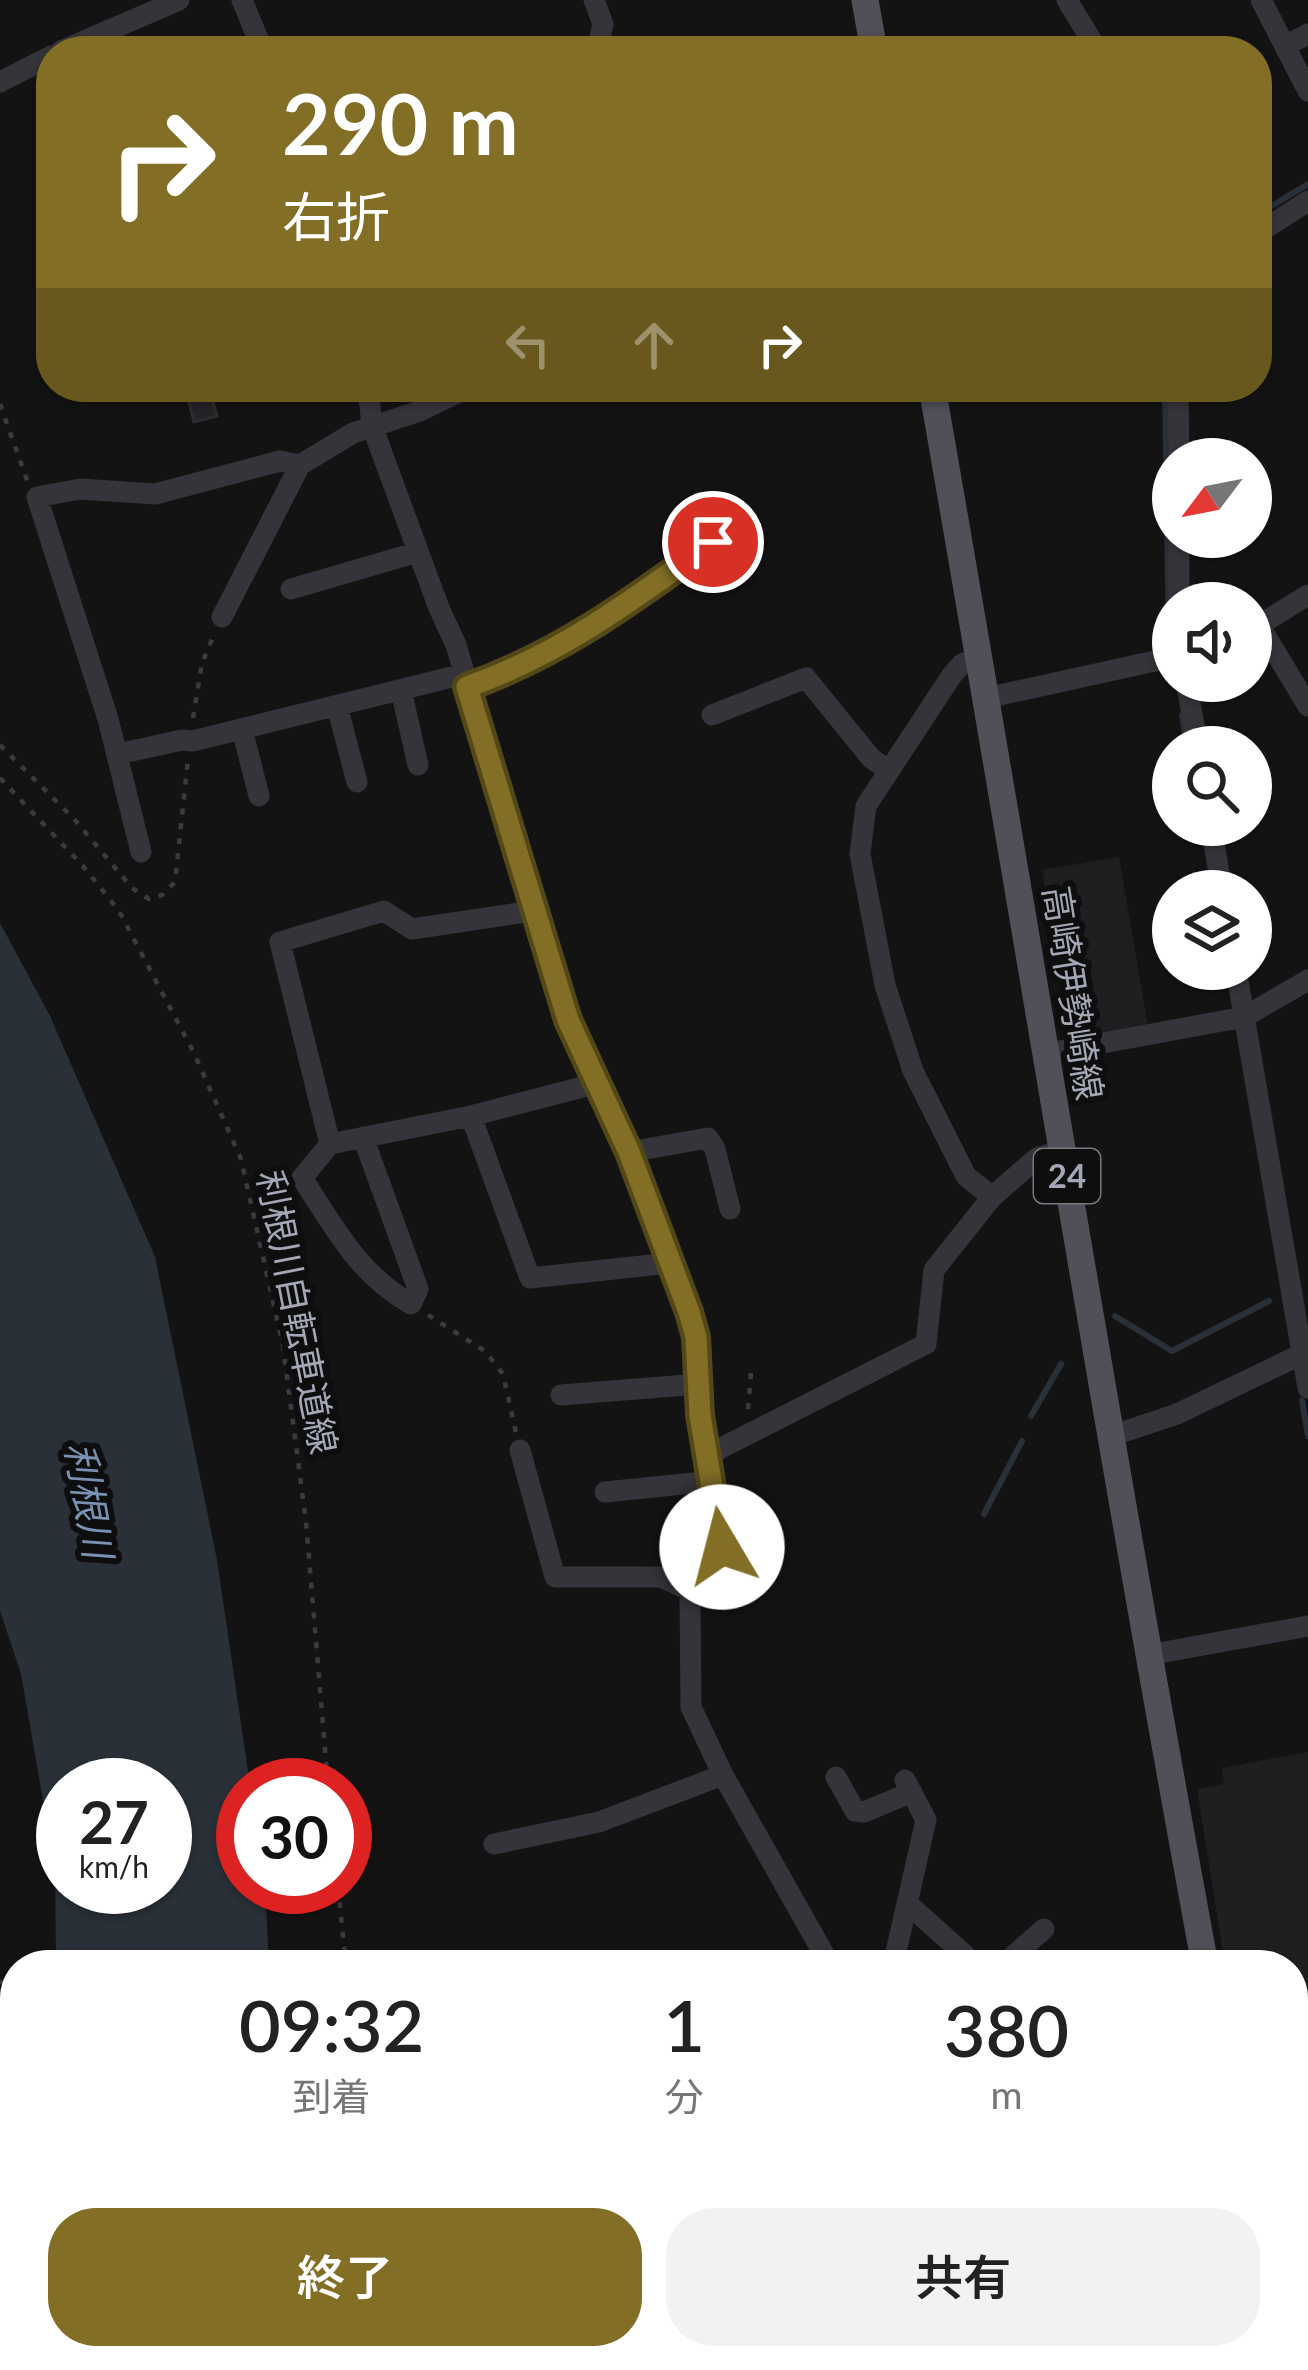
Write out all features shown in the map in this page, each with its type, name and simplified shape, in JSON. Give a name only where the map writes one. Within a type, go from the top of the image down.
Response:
[{"type":"main road","points":[[865,0],[871,36]]},
{"type":"main road","name":"高崎伊勢崎線","points":[[935,402],[1202,1950]]},
{"type":"street","points":[[96,36],[179,0]]},
{"type":"street","points":[[242,0],[256,36]]},
{"type":"street","points":[[594,0],[603,24],[600,36]]},
{"type":"street","points":[[1067,0],[1089,36]]},
{"type":"street","points":[[1262,0],[1308,91]]},
{"type":"street","points":[[1285,46],[1308,34]]},
{"type":"street","points":[[0,82],[36,64]]},
{"type":"street","points":[[1272,224],[1308,201]]},
{"type":"street","points":[[370,402],[372,426],[466,681],[568,1020],[629,1152],[696,1337],[700,1415],[722,1547],[692,1591],[692,1707],[723,1774],[822,1950]]},
{"type":"street","points":[[222,617],[300,465],[372,426],[438,402]]},
{"type":"street","points":[[1178,402],[1179,438]]},
{"type":"street","points":[[141,852],[118,754],[37,497],[80,489],[155,494],[280,461],[300,465]]},
{"type":"street","points":[[118,754],[193,741],[401,690],[511,672],[597,626],[713,542],[700,502]]},
{"type":"street","points":[[291,589],[418,552]]},
{"type":"street","points":[[1272,617],[1308,596]]},
{"type":"street","points":[[1272,652],[1308,706]]},
{"type":"street","points":[[979,657],[962,664],[952,675],[866,806],[860,854],[885,985],[914,1071],[966,1176],[992,1197]]},
{"type":"street","points":[[986,698],[1152,662]]},
{"type":"street","points":[[712,716],[806,678],[871,758],[889,771]]},
{"type":"street","points":[[401,690],[418,765]]},
{"type":"street","points":[[337,706],[357,782]]},
{"type":"street","points":[[242,729],[259,796]]},
{"type":"street","points":[[330,1144],[280,942],[384,911],[412,929],[533,910]]},
{"type":"street","points":[[1049,1054],[1244,1017],[1308,980]]},
{"type":"street","points":[[1240,990],[1308,1388]]},
{"type":"street","points":[[363,1137],[418,1289],[411,1304],[380,1286],[356,1259],[302,1178],[330,1144],[363,1137],[471,1116],[598,1083]]},
{"type":"street","points":[[471,1116],[530,1278],[670,1263]]},
{"type":"street","points":[[629,1152],[709,1138],[730,1209]]},
{"type":"street","points":[[711,1470],[719,1449],[926,1344],[934,1270],[992,1197],[1037,1158],[1062,1150]]},
{"type":"street","points":[[1111,1436],[1177,1414],[1305,1352]]},
{"type":"street","points":[[561,1395],[699,1384]]},
{"type":"street","points":[[520,1450],[555,1577],[661,1577],[692,1591]]},
{"type":"street","points":[[604,1492],[711,1470]]},
{"type":"street","points":[[1148,1655],[1308,1626]]},
{"type":"street","points":[[494,1844],[599,1822],[723,1774]]},
{"type":"street","points":[[836,1777],[854,1811],[864,1812],[909,1786],[926,1820],[896,1950]]},
{"type":"street","points":[[907,1903],[959,1950]]},
{"type":"street","points":[[1021,1950],[1044,1930]]},
{"type":"path","points":[[0,404],[29,489],[37,497]]},
{"type":"path","points":[[193,741],[202,663],[222,617]]},
{"type":"path","name":"利根川自転車道線","points":[[0,778],[119,911],[194,1053],[241,1159],[283,1346],[306,1522],[326,1758]]},
{"type":"path","points":[[411,1304],[484,1351],[503,1373],[520,1450]]},
{"type":"path","points":[[747,1437],[751,1373]]},
{"type":"path","points":[[341,1914],[344,1950]]},
{"type":"shaded area","points":[[1119,857],[1148,1026],[1071,1039],[1042,870]]},
{"type":"shaded area","points":[[1308,1752],[1308,1950],[1223,1950],[1197,1789],[1224,1784],[1222,1768]]},
{"type":"water","name":"利根川","points":[[0,923],[50,1016],[155,1257],[217,1560],[246,1758],[216,1758],[216,1914],[266,1914],[268,1950],[56,1950],[55,1914],[192,1914],[192,1758],[36,1760],[21,1674],[0,1611]]},
{"type":"building","points":[[189,402],[213,402],[217,416],[194,422]]},
{"type":"waterway","points":[[1272,206],[1308,184]]},
{"type":"waterway","points":[[1165,402],[1168,582]]},
{"type":"waterway","points":[[1182,715],[1184,726]]},
{"type":"waterway","points":[[1115,1316],[1172,1351],[1269,1301]]},
{"type":"waterway","points":[[1031,1416],[1061,1364]]},
{"type":"waterway","points":[[1302,1400],[1308,1436]]},
{"type":"waterway","points":[[984,1514],[1022,1441]]},
{"type":"route","points":[[713,542],[597,626],[511,672],[467,687],[568,1020],[629,1152],[689,1312],[722,1547]]}]
